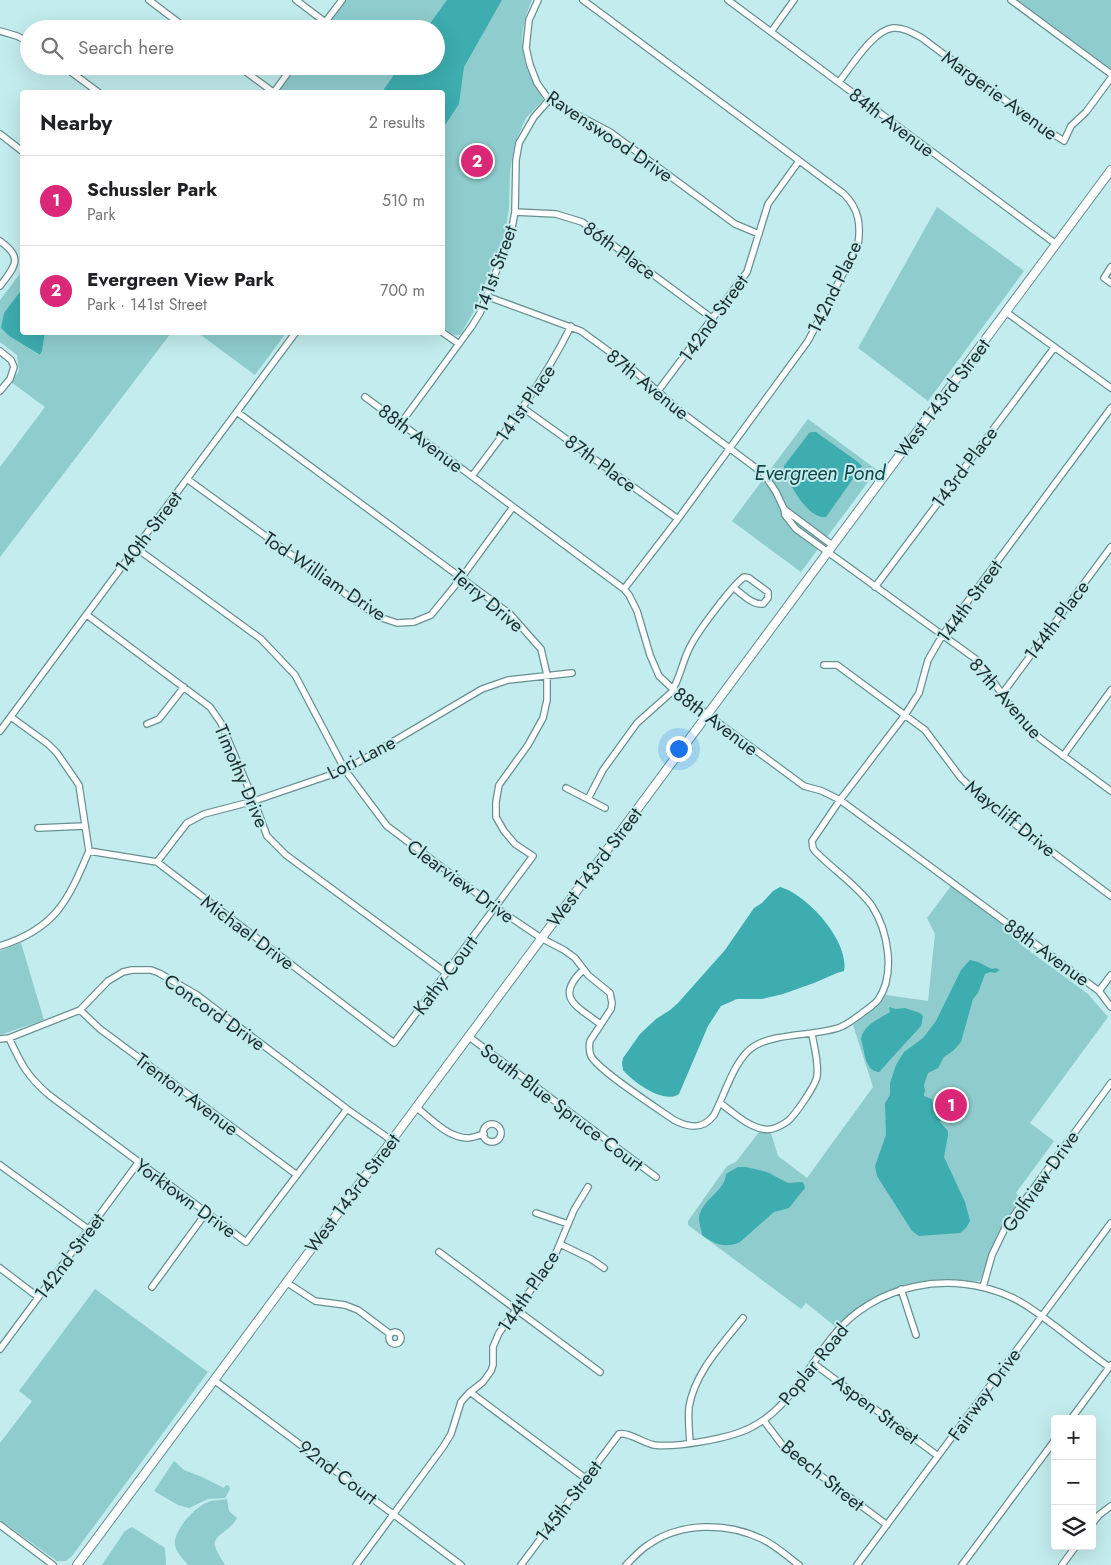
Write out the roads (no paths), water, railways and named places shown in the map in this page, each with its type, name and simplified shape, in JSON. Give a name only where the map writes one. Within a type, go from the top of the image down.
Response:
[{"type":"main road","name":"West 143rd Street","points":[[76,1565],[1111,170]]},
{"type":"street","points":[[148,0],[175,20]]},
{"type":"street","points":[[296,0],[322,20]]},
{"type":"street","points":[[327,20],[342,0]]},
{"type":"street","name":"Ravenswood Drive","points":[[538,0],[529,20],[526,48],[537,83],[549,100],[610,132],[735,224],[759,234]]},
{"type":"street","name":"142nd Place","points":[[583,0],[844,194],[851,202],[859,222],[860,232],[858,245],[811,336],[678,519],[624,589]]},
{"type":"street","name":"84th Avenue","points":[[728,0],[1056,244]]},
{"type":"street","points":[[771,32],[794,0]]},
{"type":"street","points":[[1011,0],[1111,76]]},
{"type":"street","name":"Margerie Avenue","points":[[839,82],[872,40],[884,31],[892,28],[909,31],[922,38],[1033,121],[1064,141],[1071,126],[1086,112],[1111,76]]},
{"type":"street","points":[[0,31],[20,38]]},
{"type":"street","points":[[75,75],[95,90]]},
{"type":"street","points":[[250,75],[271,90]]},
{"type":"street","points":[[275,90],[286,75]]},
{"type":"street","name":"141st Street","points":[[401,423],[472,326],[486,296],[510,234],[515,212],[516,160],[519,143],[534,117],[549,100]]},
{"type":"street","points":[[0,134],[20,149]]},
{"type":"street","name":"142nd Street","points":[[658,391],[747,272],[770,200],[799,161]]},
{"type":"street","name":"86th Place","points":[[515,212],[556,214],[582,222],[713,319]]},
{"type":"street","points":[[0,241],[11,249],[16,257],[12,270],[0,286]]},
{"type":"street","points":[[1111,267],[1104,278],[1111,283]]},
{"type":"street","name":"87th Avenue","points":[[486,296],[571,326],[581,331],[629,366],[681,412],[764,474],[790,522],[827,552],[977,660],[1014,710],[1038,737],[1111,791]]},
{"type":"street","points":[[1006,312],[1111,388]]},
{"type":"street","name":"141st Place","points":[[472,476],[523,408],[555,359],[571,326]]},
{"type":"street","points":[[445,334],[459,344]]},
{"type":"street","name":"140th Street","points":[[0,731],[294,335]]},
{"type":"street","name":"143rd Place","points":[[875,587],[1054,348]]},
{"type":"street","points":[[0,351],[13,364],[13,372],[0,392]]},
{"type":"street","name":"88th Avenue","points":[[365,397],[624,589],[637,611],[659,676],[674,689],[804,786],[822,791],[840,800],[1099,991],[1111,1007]]},
{"type":"street","name":"87th Place","points":[[523,408],[678,519]]},
{"type":"street","name":"144th Street","points":[[840,800],[919,693],[928,660],[942,636],[1111,408]]},
{"type":"street","name":"Terry Drive","points":[[237,412],[510,614],[541,649],[547,675],[546,700],[542,718],[528,746],[499,785],[496,802],[496,817],[504,831],[515,844],[533,856],[495,908]]},
{"type":"street","name":"Tod William Drive","points":[[187,480],[379,617],[397,623],[414,622],[430,615],[462,577],[513,507]]},
{"type":"street","points":[[784,509],[832,546]]},
{"type":"street","name":"144th Place","points":[[1002,694],[1111,546]]},
{"type":"street","name":"Clearview Drive","points":[[136,548],[261,639],[278,655],[295,676],[345,770],[387,826],[495,908],[576,958],[588,976],[607,990],[612,999],[611,1009],[590,1041],[592,1057],[607,1072],[684,1126],[698,1126],[712,1119],[740,1060],[752,1048],[760,1043],[775,1039],[812,1034],[842,1027],[877,1002],[884,990],[888,977],[885,936],[881,922],[858,890],[813,848],[814,837],[840,800]]},
{"type":"street","points":[[588,799],[603,770],[637,723],[674,689],[690,647],[734,588],[744,577],[749,578],[768,592],[768,598],[763,604],[758,604],[734,588]]},
{"type":"street","name":"Timothy Drive","points":[[86,615],[210,707],[221,723],[267,836],[286,855],[446,973]]},
{"type":"street","name":"Maycliff Drive","points":[[824,665],[837,665],[925,730],[961,778],[992,807],[1111,896]]},
{"type":"street","name":"Lori Lane","points":[[157,862],[187,824],[204,814],[254,801],[345,770],[482,689],[508,680],[572,673]]},
{"type":"street","points":[[147,724],[159,718],[184,687]]},
{"type":"street","points":[[1063,756],[1111,690]]},
{"type":"street","points":[[0,946],[17,941],[42,926],[60,909],[77,881],[89,851],[79,785],[57,753],[48,744],[11,717]]},
{"type":"street","points":[[566,788],[605,808]]},
{"type":"street","points":[[38,828],[84,826]]},
{"type":"street","name":"Michael Drive","points":[[89,851],[157,862],[394,1043]]},
{"type":"street","name":"Kathy Court","points":[[394,1043],[495,908]]},
{"type":"street","name":"Concord Drive","points":[[0,1039],[9,1038],[80,1010],[108,981],[123,972],[140,969],[159,973],[197,995],[347,1109],[391,1140]]},
{"type":"street","points":[[584,970],[571,982],[570,997],[575,1004],[600,1024]]},
{"type":"street","points":[[1099,991],[1111,975]]},
{"type":"street","name":"Trenton Avenue","points":[[80,1010],[100,1029],[297,1175]]},
{"type":"street","points":[[720,1103],[750,1125],[765,1130],[777,1128],[789,1120],[813,1087],[817,1076],[812,1034]]},
{"type":"street","name":"South Blue Spruce Court","points":[[468,1036],[656,1178]]},
{"type":"street","name":"Yorktown Drive","points":[[9,1038],[21,1066],[34,1082],[138,1163],[246,1242],[347,1109]]},
{"type":"street","name":"Golfview Drive","points":[[983,1287],[992,1255],[1006,1226],[1111,1083]]},
{"type":"street","points":[[416,1107],[440,1127],[459,1137],[469,1138],[484,1134]]},
{"type":"street","name":"142nd Street","points":[[0,1349],[138,1163]]},
{"type":"street","points":[[0,1165],[88,1230]]},
{"type":"street","name":"144th Place","points":[[356,1565],[444,1447],[451,1434],[461,1402],[483,1382],[490,1371],[498,1333],[548,1268],[578,1201],[588,1187]]},
{"type":"street","points":[[152,1287],[206,1213]]},
{"type":"street","points":[[536,1213],[568,1224]]},
{"type":"street","name":"Fairway Drive","points":[[857,1565],[1111,1223]]},
{"type":"street","points":[[560,1244],[591,1259],[604,1268]]},
{"type":"street","points":[[439,1252],[600,1372]]},
{"type":"street","points":[[0,1268],[38,1297]]},
{"type":"street","points":[[286,1282],[315,1301],[358,1310],[390,1334]]},
{"type":"street","name":"Poplar Road","points":[[616,1437],[619,1434],[625,1434],[642,1442],[662,1445],[690,1442],[740,1433],[764,1421],[782,1404],[832,1337],[852,1316],[887,1295],[919,1285],[963,1283],[983,1287],[1011,1297],[1041,1316],[1110,1366]]},
{"type":"street","points":[[901,1290],[916,1335]]},
{"type":"street","points":[[690,1442],[688,1419],[696,1384],[708,1364],[743,1318]]},
{"type":"street","name":"Aspen Street","points":[[813,1363],[938,1456]]},
{"type":"street","points":[[1074,1415],[1110,1366]]},
{"type":"street","name":"92nd Court","points":[[214,1380],[461,1565]]},
{"type":"street","points":[[470,1392],[585,1478]]},
{"type":"street","name":"Beech Street","points":[[764,1421],[793,1456],[886,1525]]},
{"type":"street","name":"145th Street","points":[[521,1565],[616,1437]]},
{"type":"street","points":[[962,1565],[1051,1445]]},
{"type":"street","points":[[1096,1519],[1111,1506]]},
{"type":"street","points":[[0,1525],[53,1565]]},
{"type":"street","points":[[626,1565],[637,1553],[659,1538],[682,1530],[709,1527],[730,1528],[762,1539],[799,1565]]},
{"type":"street","points":[[1062,1565],[1073,1550]]},
{"type":"water","points":[[447,0],[502,0],[464,67],[459,104],[445,125],[445,90],[383,90],[394,75],[445,75],[445,20],[433,20]]},
{"type":"water","points":[[20,292],[20,335],[45,335],[40,355],[9,336],[1,328],[4,313]]},
{"type":"water","name":"Evergreen Pond","points":[[816,432],[862,466],[826,517],[819,516],[806,507],[794,491],[784,468],[809,433]]},
{"type":"water","points":[[780,887],[791,891],[814,909],[834,934],[844,959],[844,971],[783,994],[762,999],[737,999],[721,1006],[708,1026],[679,1094],[673,1097],[657,1094],[633,1080],[623,1070],[622,1063],[623,1058],[640,1034],[656,1019],[678,1003],[725,950],[754,908]]},
{"type":"water","points":[[970,960],[992,969],[1000,970],[995,973],[985,974],[978,993],[973,999],[961,1042],[944,1057],[938,1068],[928,1073],[924,1085],[924,1096],[932,1099],[934,1107],[943,1112],[940,1122],[948,1131],[944,1157],[965,1202],[970,1221],[960,1233],[919,1236],[912,1231],[877,1176],[875,1166],[886,1135],[885,1103],[890,1095],[890,1083],[896,1065],[904,1052],[923,1038],[936,1021],[961,970]]},
{"type":"water","points":[[889,1007],[896,1009],[905,1008],[920,1013],[923,1016],[921,1026],[879,1072],[870,1068],[861,1039],[868,1026],[890,1012]]},
{"type":"water","points":[[738,1167],[767,1172],[788,1183],[802,1182],[805,1188],[789,1208],[774,1212],[740,1242],[720,1245],[702,1235],[699,1221],[700,1213],[725,1180],[726,1174]]},
{"type":"place","name":"Evergreen View Park","points":[[477,161]]},
{"type":"place","name":"Schussler Park","points":[[951,1105]]}]
